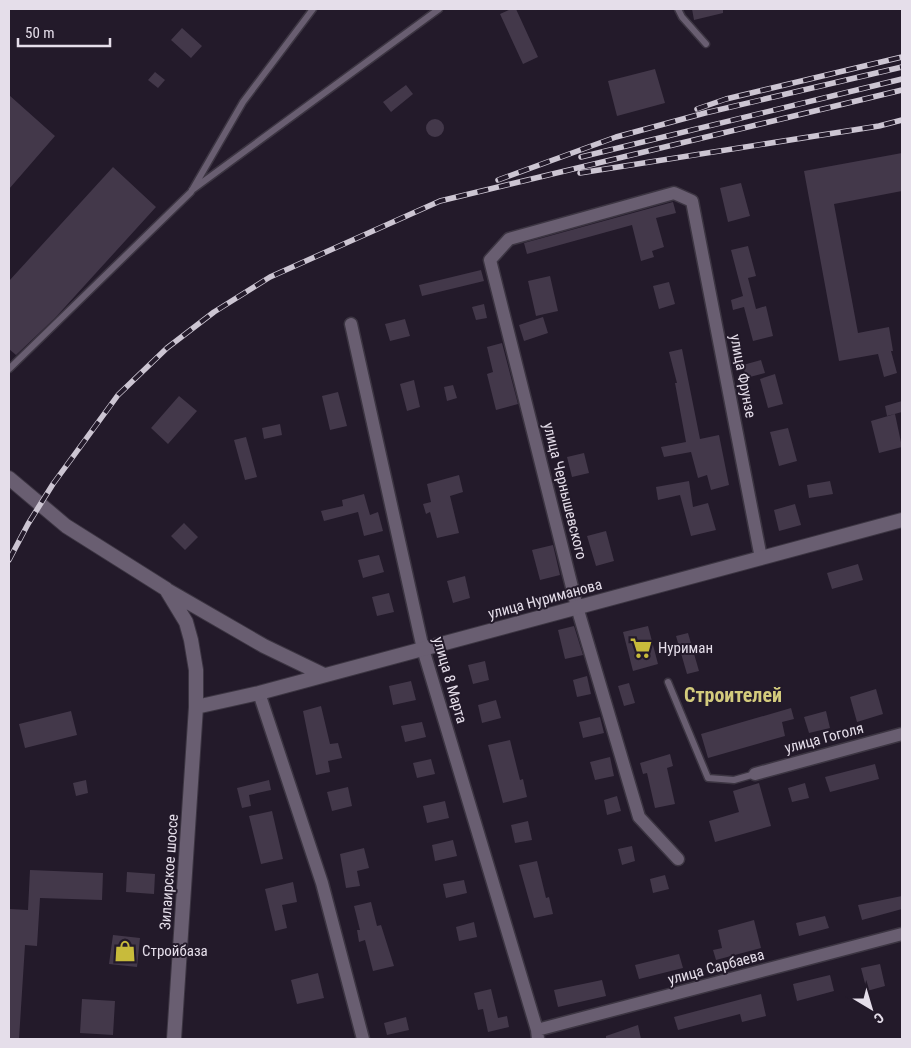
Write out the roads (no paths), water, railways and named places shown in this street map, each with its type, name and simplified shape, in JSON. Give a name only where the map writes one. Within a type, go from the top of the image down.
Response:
[{"type":"main road","points":[[9,478],[66,526],[166,589],[264,646],[324,675]]},
{"type":"main road","name":"улица Нуриманова","points":[[196,707],[259,693],[902,520]]},
{"type":"main road","name":"Зилаирское шоссе","points":[[166,589],[186,622],[196,670],[196,707],[174,1039]]},
{"type":"street","name":"улица Чернышевского","points":[[678,859],[639,817],[577,607],[490,260],[509,239],[674,193],[692,201]]},
{"type":"street","name":"улица Фрунзе","points":[[692,201],[761,558]]},
{"type":"street","name":"улица 8 Марта","points":[[351,324],[423,648],[538,1035]]},
{"type":"street","points":[[259,693],[322,883],[363,1039]]},
{"type":"street","name":"улица Гоголя","points":[[755,774],[902,734]]},
{"type":"street","name":"улица Сарбаева","points":[[538,1035],[902,934]]},
{"type":"lane","points":[[191,192],[244,102],[313,9]]},
{"type":"lane","points":[[9,369],[191,192],[439,9]]},
{"type":"lane","points":[[678,9],[682,17],[706,44]]},
{"type":"lane","points":[[668,682],[708,778],[734,780],[755,774]]},
{"type":"railway","points":[[697,109],[726,99],[902,57]]},
{"type":"railway","points":[[498,180],[616,137],[705,113],[902,67]]},
{"type":"railway","points":[[581,157],[902,79]]},
{"type":"railway","points":[[9,560],[28,524],[53,484],[118,395],[167,348],[214,312],[270,277],[440,201],[902,90]]},
{"type":"railway","points":[[580,173],[879,126],[902,120]]},
{"type":"place","name":"Нуриман","points":[[641,648]]},
{"type":"place","name":"Стройбаза","points":[[125,951]]},
{"type":"district","name":"Строителей","points":[[733,695]]}]
